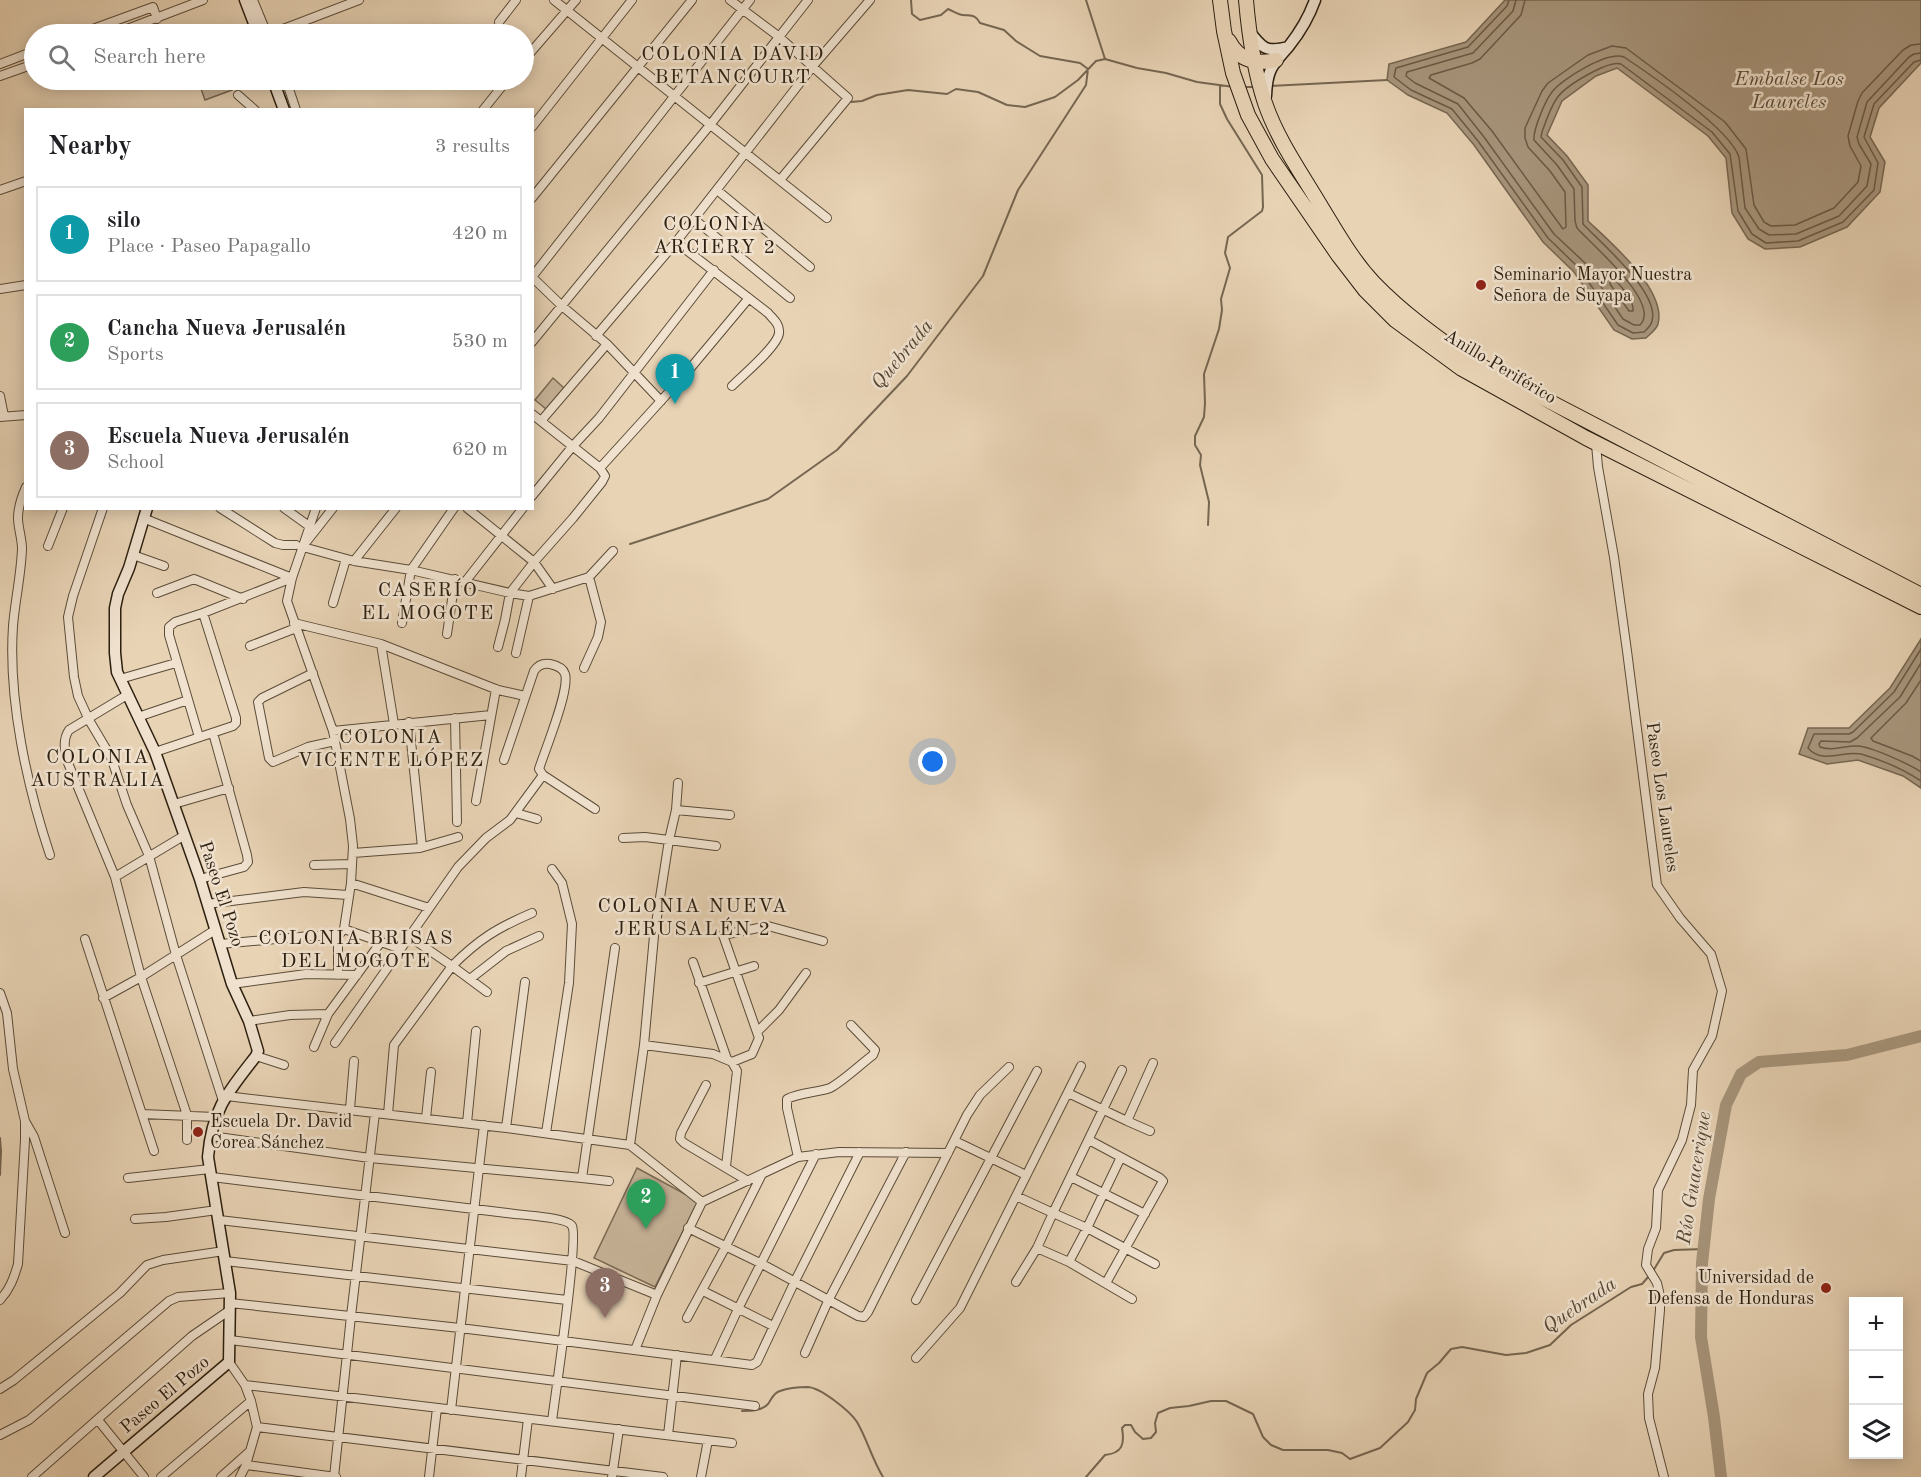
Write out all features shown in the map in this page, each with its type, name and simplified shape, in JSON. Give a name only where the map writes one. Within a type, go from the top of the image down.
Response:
[{"type":"highway","name":"Anillo Periférico","points":[[1221,0],[1224,32],[1233,73],[1253,124],[1272,159],[1338,255],[1365,290],[1395,320],[1462,369],[1596,444],[1916,599]]},
{"type":"highway","name":"Anillo Periférico","points":[[1246,0],[1254,62],[1266,105],[1286,148],[1347,250],[1372,281],[1411,318],[1466,358],[1916,599]]},
{"type":"highway","points":[[1224,32],[1234,51],[1243,58],[1264,63],[1276,60]]},
{"type":"street","points":[[143,24],[203,0]]},
{"type":"street","points":[[251,2],[264,0]]},
{"type":"street","points":[[295,24],[359,0]]},
{"type":"street","points":[[499,22],[516,0]]},
{"type":"street","points":[[554,0],[826,218]]},
{"type":"street","points":[[534,49],[576,0]]},
{"type":"street","points":[[534,124],[632,0]]},
{"type":"street","points":[[534,196],[692,0]]},
{"type":"street","points":[[730,0],[778,36],[849,98],[780,180]]},
{"type":"street","points":[[534,274],[750,0]]},
{"type":"street","points":[[534,340],[710,125],[808,0]]},
{"type":"street","points":[[596,336],[676,242],[813,66],[870,0]]},
{"type":"street","points":[[1266,105],[1266,84],[1270,71],[1305,23],[1315,0]]},
{"type":"street","points":[[251,2],[256,24]]},
{"type":"street","points":[[251,2],[263,24]]},
{"type":"street","points":[[106,24],[153,7],[157,19]]},
{"type":"street","points":[[1249,31],[1260,46],[1270,50],[1288,47]]},
{"type":"street","points":[[0,64],[24,55]]},
{"type":"street","points":[[0,76],[24,68]]},
{"type":"street","points":[[277,90],[283,108]]},
{"type":"street","points":[[289,90],[295,108]]},
{"type":"street","points":[[485,108],[499,90]]},
{"type":"street","points":[[238,95],[253,108]]},
{"type":"street","points":[[0,190],[24,182]]},
{"type":"street","points":[[717,190],[810,267]]},
{"type":"street","points":[[694,219],[790,298]]},
{"type":"street","points":[[676,242],[768,313],[778,324],[779,335],[774,344],[732,386]]},
{"type":"street","points":[[534,494],[599,418],[714,270]]},
{"type":"street","points":[[534,279],[607,344],[661,401]]},
{"type":"street","points":[[0,289],[24,285]]},
{"type":"street","points":[[600,468],[749,298]]},
{"type":"street","points":[[541,421],[607,344]]},
{"type":"street","points":[[0,396],[2,416],[24,415]]},
{"type":"street","points":[[498,647],[510,593],[605,476],[600,468],[534,416]]},
{"type":"street","name":"Paseo Los Laureles","points":[[1596,444],[1614,557],[1657,885],[1680,918],[1711,954],[1722,991],[1712,1036],[1693,1070],[1691,1105],[1682,1140],[1658,1190],[1656,1228],[1648,1249],[1646,1265],[1657,1283],[1660,1303],[1659,1340],[1648,1401],[1654,1441],[1664,1477]]},
{"type":"street","points":[[24,492],[18,518],[22,549],[13,626],[14,675],[20,739],[39,825],[50,855]]},
{"type":"street","points":[[48,546],[62,510]]},
{"type":"street","points":[[102,510],[68,616],[74,677],[78,696],[88,720],[111,758],[149,856],[176,955],[225,1098],[350,1109],[630,1145],[702,1202]]},
{"type":"street","points":[[223,510],[275,543],[299,546],[350,560],[411,570],[529,596],[588,577],[613,551]]},
{"type":"street","points":[[287,510],[309,526]]},
{"type":"street","points":[[314,510],[299,546],[287,601],[333,731],[350,819],[353,853],[351,883],[344,929],[338,936],[338,975]]},
{"type":"street","points":[[299,546],[331,510]]},
{"type":"street","points":[[333,603],[350,560],[394,510]]},
{"type":"street","points":[[402,623],[411,570],[453,510]]},
{"type":"street","points":[[470,510],[534,562],[553,589]]},
{"type":"street","points":[[465,582],[521,510]]},
{"type":"street","points":[[145,513],[292,578]]},
{"type":"street","name":"Paseo El Pozo","points":[[94,1477],[229,1362],[230,1302],[225,1256],[208,1157],[215,1117],[225,1098],[258,1051],[249,1021],[232,984],[200,879],[155,752],[117,672],[115,653],[118,594],[133,555],[145,513]]},
{"type":"street","points":[[133,555],[164,566]]},
{"type":"street","points":[[584,668],[598,638],[602,622],[588,577]]},
{"type":"street","points":[[199,737],[176,663],[169,627],[175,622],[292,578]]},
{"type":"street","points":[[157,593],[194,579],[243,598]]},
{"type":"street","points":[[447,634],[455,579]]},
{"type":"street","points":[[516,653],[529,596]]},
{"type":"street","points":[[155,752],[233,726],[236,723],[203,613]]},
{"type":"street","points":[[250,646],[296,626],[381,644],[496,689],[525,696]]},
{"type":"street","points":[[381,644],[394,724]]},
{"type":"street","points":[[120,679],[176,663]]},
{"type":"street","points":[[504,760],[537,667],[542,664],[554,664],[565,673],[563,696],[539,769],[543,775],[595,809]]},
{"type":"street","points":[[313,673],[258,702],[269,758],[273,762],[308,747],[335,741]]},
{"type":"street","points":[[476,801],[496,689]]},
{"type":"street","points":[[127,695],[69,730],[65,740],[65,752],[115,877],[141,977],[187,1115],[187,1140]]},
{"type":"street","points":[[138,717],[188,700]]},
{"type":"street","points":[[333,731],[491,715]]},
{"type":"street","points":[[455,718],[457,822]]},
{"type":"street","points":[[409,722],[422,847]]},
{"type":"street","points":[[200,879],[244,867],[248,862],[213,733]]},
{"type":"street","points":[[335,1043],[458,867],[486,838],[510,820],[543,775]]},
{"type":"street","points":[[630,1145],[644,1045],[654,936],[676,810],[678,783]]},
{"type":"street","points":[[174,804],[229,788]]},
{"type":"street","points":[[676,810],[730,815]]},
{"type":"street","points":[[516,813],[537,819]]},
{"type":"street","points":[[115,877],[185,835]]},
{"type":"street","points":[[353,853],[422,847],[458,837]]},
{"type":"street","points":[[623,838],[645,837],[716,846]]},
{"type":"street","points":[[314,866],[352,864]]},
{"type":"street","points":[[546,1133],[569,983],[572,924],[562,883],[552,869]]},
{"type":"street","points":[[351,883],[429,908]]},
{"type":"street","points":[[207,904],[304,891],[348,895]]},
{"type":"street","points":[[388,1114],[394,1045],[452,966],[474,944],[500,928],[532,913]]},
{"type":"street","points":[[644,1045],[714,1054],[730,1061],[752,1054],[759,1038],[758,1032],[723,935],[768,926],[823,942]]},
{"type":"street","points":[[344,929],[401,949]]},
{"type":"street","points":[[103,998],[215,930]]},
{"type":"street","points":[[220,944],[310,936],[338,936]]},
{"type":"street","points":[[470,979],[506,951],[539,936]]},
{"type":"street","points":[[410,937],[487,992]]},
{"type":"street","points":[[85,939],[154,1151]]},
{"type":"street","points":[[314,1047],[328,1014],[381,942]]},
{"type":"street","points":[[582,1178],[615,948]]},
{"type":"street","points":[[693,962],[730,1061],[737,1071],[726,1166]]},
{"type":"street","points":[[699,983],[754,966]]},
{"type":"street","points":[[758,1032],[779,1010],[806,973]]},
{"type":"street","points":[[232,984],[306,974],[357,975]]},
{"type":"street","points":[[506,1128],[525,982]]},
{"type":"street","points":[[0,993],[7,1013],[13,1069],[25,1121],[18,1264],[14,1279],[0,1300]]},
{"type":"street","points":[[249,1021],[290,1015],[328,1014]]},
{"type":"street","points":[[798,1157],[787,1099],[836,1084],[873,1055],[875,1050],[851,1024]]},
{"type":"street","points":[[467,1123],[476,1031]]},
{"type":"street","points":[[256,1056],[285,1065]]},
{"type":"street","points":[[350,1109],[354,1060]]},
{"type":"street","points":[[1127,1120],[1153,1063]]},
{"type":"street","points":[[916,1358],[960,1308],[1081,1066]]},
{"type":"street","points":[[688,1228],[795,1281],[858,1316],[864,1317],[967,1115],[980,1095],[1009,1067]]},
{"type":"street","points":[[1016,1282],[1037,1248],[1122,1070]]},
{"type":"street","points":[[916,1300],[1037,1071]]},
{"type":"street","points":[[426,1118],[431,1072]]},
{"type":"street","points":[[706,1085],[680,1139],[748,1180]]},
{"type":"street","points":[[1068,1093],[1150,1131]]},
{"type":"street","points":[[246,1465],[335,1477],[355,1277],[375,1113]]},
{"type":"street","points":[[142,1114],[215,1117]]},
{"type":"street","points":[[25,1121],[34,1137],[65,1233]]},
{"type":"street","points":[[451,1410],[484,1125]]},
{"type":"street","points":[[211,1136],[370,1158],[609,1181]]},
{"type":"street","points":[[1089,1140],[1163,1181],[1106,1283]]},
{"type":"street","points":[[955,1141],[1026,1175]]},
{"type":"street","points":[[635,1350],[657,1295],[702,1202],[798,1157],[860,1152],[948,1153]]},
{"type":"street","points":[[0,1435],[28,1420],[169,1301],[178,1297],[562,1340],[752,1365],[757,1362],[860,1152]]},
{"type":"street","points":[[805,1353],[829,1299],[906,1152]]},
{"type":"street","points":[[715,1359],[816,1154]]},
{"type":"street","points":[[1069,1263],[1121,1157]]},
{"type":"street","points":[[129,1178],[211,1173],[547,1218],[569,1223],[574,1232],[573,1261],[552,1421]]},
{"type":"street","points":[[687,1318],[762,1174]]},
{"type":"street","points":[[1071,1177],[1145,1214]]},
{"type":"street","points":[[1016,1196],[1087,1228],[1155,1264]]},
{"type":"street","points":[[135,1219],[218,1215],[360,1237],[573,1261],[657,1295]]},
{"type":"street","points":[[1037,1248],[1069,1263],[1132,1299]]},
{"type":"street","points":[[0,1389],[94,1315],[120,1293],[147,1265],[163,1260],[225,1256],[355,1277],[567,1300]]},
{"type":"street","points":[[702,1290],[773,1326]]},
{"type":"street","points":[[32,1477],[230,1302]]},
{"type":"street","points":[[230,1340],[755,1406]]},
{"type":"street","points":[[668,1435],[677,1355]]},
{"type":"street","points":[[229,1362],[245,1384],[257,1427],[246,1465],[240,1477]]},
{"type":"street","points":[[245,1384],[732,1443]]},
{"type":"street","points":[[161,1477],[251,1401]]},
{"type":"street","points":[[429,1477],[437,1408]]},
{"type":"street","points":[[521,1477],[528,1419]]},
{"type":"street","points":[[98,1420],[144,1477]]},
{"type":"street","points":[[257,1427],[523,1459],[612,1474],[663,1477]]},
{"type":"street","points":[[612,1474],[619,1429]]},
{"type":"street","points":[[701,1477],[708,1440]]},
{"type":"street","points":[[221,1477],[250,1451]]},
{"type":"shaded area","points":[[201,90],[232,90],[205,100]]},
{"type":"shaded area","points":[[553,378],[564,388],[546,409],[535,400]]},
{"type":"shaded area","points":[[637,1168],[698,1201],[655,1287],[594,1258]]},
{"type":"water","name":"Embalse Los Laureles","points":[[1505,0],[1921,0],[1921,63],[1879,108],[1870,137],[1885,162],[1880,192],[1847,227],[1800,247],[1765,249],[1748,239],[1732,213],[1726,158],[1708,136],[1617,68],[1596,76],[1562,101],[1547,135],[1567,156],[1588,185],[1588,221],[1635,268],[1654,297],[1658,311],[1658,324],[1646,338],[1632,339],[1614,330],[1574,272],[1543,242],[1474,145],[1447,113],[1408,95],[1387,80],[1389,64],[1466,42]]},
{"type":"water","points":[[1921,639],[1921,788],[1903,776],[1858,760],[1827,764],[1799,754],[1808,728],[1849,728],[1890,688]]},
{"type":"waterway","points":[[911,0],[912,14],[920,20],[941,15],[948,9],[959,14],[973,16],[980,23],[1004,30],[1016,41],[1040,56],[1080,63],[1088,69]]},
{"type":"waterway","points":[[1086,0],[1105,59]]},
{"type":"waterway","points":[[851,102],[908,90],[947,94],[956,89],[978,92],[1007,105],[1025,107],[1055,97],[1078,80],[1096,61],[1105,59],[1197,82],[1234,87]]},
{"type":"waterway","name":"Quebrada","points":[[630,544],[768,499],[837,450],[907,376],[983,276],[1018,190],[1086,85],[1088,69]]},
{"type":"waterway","points":[[1269,86],[1387,80]]},
{"type":"waterway","points":[[1208,525],[1209,502],[1200,465],[1201,455],[1195,445],[1195,436],[1204,417],[1204,374],[1219,329],[1221,299],[1230,268],[1225,253],[1228,237],[1262,211],[1263,207],[1262,175],[1227,119],[1220,104],[1220,85]]},
{"type":"waterway","points":[[1242,87],[1255,87]]},
{"type":"waterway","name":"Río Guacerique","points":[[1721,1477],[1701,1337],[1702,1263],[1709,1199],[1726,1105],[1741,1074],[1759,1062],[1847,1055],[1921,1036]]},
{"type":"waterway","points":[[0,1138],[0,1175]]},
{"type":"waterway","name":"Quebrada","points":[[1653,1271],[1664,1253],[1674,1250],[1704,1249]]},
{"type":"waterway","name":"Quebrada","points":[[1086,1477],[1105,1455],[1119,1450],[1123,1439],[1122,1428],[1125,1425],[1131,1425],[1143,1439],[1151,1438],[1156,1432],[1155,1423],[1158,1413],[1170,1408],[1211,1401],[1226,1401],[1253,1414],[1263,1437],[1271,1445],[1283,1450],[1328,1450],[1342,1453],[1350,1459],[1380,1448],[1408,1422],[1415,1410],[1416,1399],[1427,1373],[1451,1349],[1462,1347],[1506,1355],[1526,1353],[1550,1345],[1571,1325],[1631,1287],[1642,1284],[1649,1276]]},
{"type":"waterway","name":"Quebrada","points":[[742,1411],[763,1408],[776,1393],[783,1390],[814,1388],[842,1406],[857,1422],[883,1477]]},
{"type":"place","name":"Seminario Mayor Nuestra Señora de Suyapa","points":[[1481,285]]},
{"type":"place","name":"silo","points":[[675,404]]},
{"type":"place","name":"Escuela Dr. David Corea Sánchez","points":[[198,1132]]},
{"type":"place","name":"Cancha Nueva Jerusalén","points":[[646,1229]]},
{"type":"place","name":"Universidad de Defensa de Honduras","points":[[1826,1288]]},
{"type":"place","name":"Escuela Nueva Jerusalén","points":[[605,1318]]},
{"type":"district","name":"COLONIA DAVID BETANCOURT","points":[[733,66]]},
{"type":"district","name":"COLONIA ARCIERY 2","points":[[715,236]]},
{"type":"district","name":"CASERÍO EL MOGOTE","points":[[428,602]]},
{"type":"district","name":"COLONIA VICENTE LÓPEZ","points":[[391,750]]},
{"type":"district","name":"COLONIA AUSTRALIA","points":[[98,770]]},
{"type":"district","name":"COLONIA NUEVA JERUSALÉN 2","points":[[693,918]]},
{"type":"district","name":"COLONIA BRISAS DEL MOGOTE","points":[[356,950]]}]
